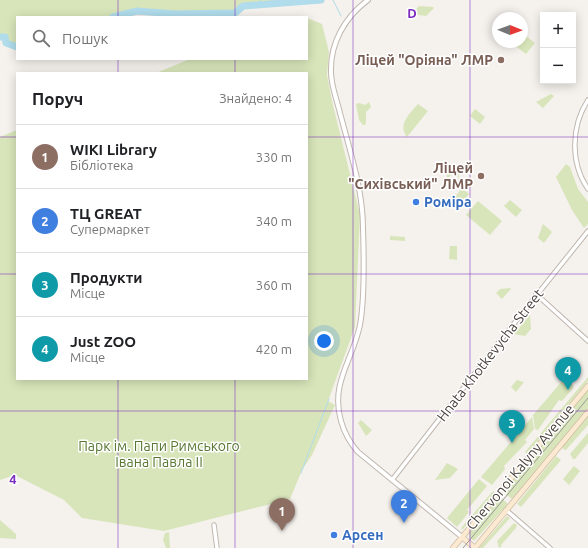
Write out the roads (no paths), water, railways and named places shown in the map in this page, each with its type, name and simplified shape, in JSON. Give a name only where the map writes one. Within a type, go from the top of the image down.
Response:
[{"type":"main road","name":"Chervonoi Kalyny Avenue","points":[[453,548],[588,386]]},
{"type":"main road","name":"Chervonoi Kalyny Avenue","points":[[475,548],[588,412]]},
{"type":"main road","points":[[462,537],[475,548]]},
{"type":"street","points":[[368,0],[358,7],[345,23],[335,41],[331,63],[332,82],[356,174],[363,222],[360,326],[340,380],[337,399],[342,425],[350,443],[358,452],[462,537]]},
{"type":"street","points":[[588,100],[580,118],[574,145],[578,168],[588,189]]},
{"type":"street","name":"Hnata Khotkevycha Street","points":[[392,480],[536,294],[588,231]]},
{"type":"street","points":[[536,294],[588,341]]},
{"type":"street","points":[[506,510],[550,548]]},
{"type":"street","points":[[214,525],[217,548]]},
{"type":"waterway","points":[[258,5],[260,0]]},
{"type":"waterway","points":[[117,16],[137,11],[175,14],[235,13],[243,6],[321,0]]},
{"type":"waterway","points":[[333,0],[341,16]]},
{"type":"waterway","points":[[0,37],[5,37],[6,43],[16,47]]},
{"type":"waterway","points":[[301,473],[329,399]]},
{"type":"tram line","points":[[463,548],[588,398]]},
{"type":"place","name":"Ліцей \"Оріяна\" ЛМР","points":[[501,60]]},
{"type":"place","name":"Ліцей \"Сихівський\" ЛМР","points":[[481,176]]},
{"type":"place","name":"Роміра","points":[[416,202]]},
{"type":"place","name":"Just ZOO","points":[[568,390]]},
{"type":"place","name":"Продукти","points":[[512,443]]},
{"type":"place","name":"ТЦ GREAT","points":[[404,523]]},
{"type":"place","name":"WIKI Library","points":[[282,531]]},
{"type":"place","name":"Арсен","points":[[334,535]]},
{"type":"park label","name":"Парк ім. Папи Римського Івана Павла ІІ","points":[[159,454]]}]
